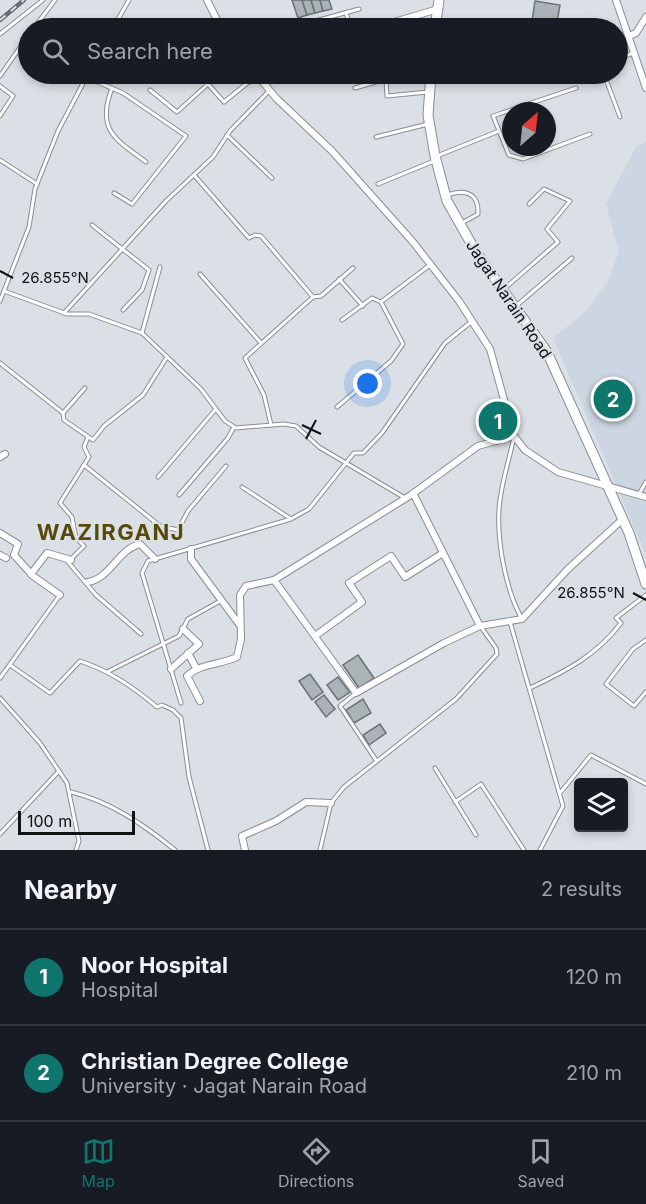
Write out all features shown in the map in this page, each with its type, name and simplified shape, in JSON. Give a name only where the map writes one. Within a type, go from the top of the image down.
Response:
[{"type":"street","points":[[207,0],[215,18]]},
{"type":"street","points":[[616,0],[622,18]]},
{"type":"street","points":[[406,18],[438,4]]},
{"type":"street","points":[[646,17],[636,33],[629,36],[643,66],[646,88]]},
{"type":"street","points":[[265,84],[332,151],[431,265],[472,322],[490,349],[514,436],[525,450],[558,472],[643,495]]},
{"type":"street","name":"Jagat Narain Road","points":[[430,84],[429,123],[445,196],[503,291],[547,351],[622,519],[646,584]]},
{"type":"street","points":[[200,701],[187,676],[196,668],[226,662],[237,657],[242,639],[239,624],[240,595],[246,586],[274,580],[406,498],[478,446],[514,436]]},
{"type":"street","points":[[413,493],[480,626]]},
{"type":"street","points":[[274,580],[356,693],[444,643],[480,626],[522,619],[568,569],[622,519]]},
{"type":"street","points":[[0,533],[18,544],[14,555],[31,574],[60,595]]},
{"type":"street","points":[[88,582],[100,580],[132,546],[140,544],[155,559]]},
{"type":"street","points":[[191,549],[191,559],[239,624]]},
{"type":"street","points":[[31,574],[47,553],[61,555],[70,560]]},
{"type":"street","points":[[315,636],[362,602],[350,584],[391,556],[405,577],[443,553]]},
{"type":"street","points":[[171,669],[199,644],[183,629]]},
{"type":"street","points":[[188,653],[196,668]]},
{"type":"street","points":[[245,850],[242,836],[276,821],[306,802],[331,803]]},
{"type":"lane","points":[[20,18],[42,0]]},
{"type":"lane","points":[[41,18],[54,0]]},
{"type":"lane","points":[[119,18],[129,0]]},
{"type":"lane","points":[[327,18],[359,9]]},
{"type":"lane","points":[[346,13],[348,18]]},
{"type":"lane","points":[[0,34],[18,19]]},
{"type":"lane","points":[[0,76],[18,50]]},
{"type":"lane","points":[[628,55],[635,53]]},
{"type":"lane","points":[[0,301],[29,228],[37,184],[58,131],[82,84]]},
{"type":"lane","points":[[104,84],[186,136],[132,204],[114,193]]},
{"type":"lane","points":[[150,90],[177,112],[208,84],[224,102],[245,84]]},
{"type":"lane","points":[[355,88],[369,84]]},
{"type":"lane","points":[[386,84],[387,96],[430,92]]},
{"type":"lane","points":[[608,84],[620,117]]},
{"type":"lane","points":[[0,86],[13,96],[0,116]]},
{"type":"lane","points":[[112,88],[104,108],[108,130],[116,140],[146,162]]},
{"type":"lane","points":[[576,88],[493,116],[509,155],[523,159],[590,134]]},
{"type":"lane","points":[[64,313],[166,201],[213,157],[227,135],[270,90]]},
{"type":"lane","points":[[376,137],[429,123]]},
{"type":"lane","points":[[378,184],[499,131]]},
{"type":"lane","points":[[227,135],[272,178]]},
{"type":"lane","points":[[0,160],[37,184]]},
{"type":"lane","points":[[194,174],[249,238],[255,235],[261,236],[313,297]]},
{"type":"lane","points":[[503,291],[558,242],[547,230],[570,201],[544,189],[529,204]]},
{"type":"lane","points":[[445,196],[459,191],[468,192],[474,197],[477,214],[460,224]]},
{"type":"lane","points":[[92,225],[149,270],[142,290],[123,310]]},
{"type":"lane","points":[[515,307],[572,258]]},
{"type":"lane","points":[[381,302],[431,265]]},
{"type":"lane","points":[[142,333],[160,267]]},
{"type":"lane","points":[[271,425],[264,395],[245,358],[313,297],[321,296],[353,268]]},
{"type":"lane","points":[[200,274],[261,343]]},
{"type":"lane","points":[[339,279],[363,306]]},
{"type":"lane","points":[[4,291],[64,313],[89,314],[142,333],[201,389],[215,410],[234,427],[296,426],[319,447],[406,498]]},
{"type":"lane","points":[[337,407],[391,361],[403,344],[381,302],[372,298],[342,320]]},
{"type":"lane","points":[[181,703],[142,573],[148,561],[291,519],[309,509],[347,465],[354,453],[363,453],[382,433],[445,343],[472,322]]},
{"type":"lane","points":[[0,363],[37,390],[63,413],[64,420],[93,441],[104,426],[143,395],[167,357]]},
{"type":"lane","points":[[63,413],[85,388]]},
{"type":"lane","points":[[158,477],[215,410]]},
{"type":"lane","points":[[179,495],[228,438],[234,427]]},
{"type":"lane","points":[[514,436],[499,510],[506,579],[511,599],[522,619]]},
{"type":"lane","points":[[88,437],[84,447],[89,457],[60,503],[72,517],[76,538],[84,546],[68,562],[88,582],[96,595],[141,634]]},
{"type":"lane","points":[[84,465],[160,526],[178,530],[188,511],[226,466]]},
{"type":"lane","points":[[643,495],[646,482]]},
{"type":"lane","points":[[242,487],[291,519]]},
{"type":"lane","points":[[0,678],[60,595]]},
{"type":"lane","points":[[530,688],[577,665],[607,642],[621,623],[616,618],[646,595]]},
{"type":"lane","points":[[107,672],[179,636],[188,619],[222,600]]},
{"type":"lane","points":[[510,621],[563,806],[540,850]]},
{"type":"lane","points":[[321,850],[331,803],[344,787],[456,699],[497,654],[496,648],[480,626]]},
{"type":"lane","points":[[646,640],[633,649],[606,684],[634,706],[646,692]]},
{"type":"lane","points":[[10,665],[50,693],[81,661],[107,672],[157,707],[162,705],[173,710],[182,718],[189,777],[208,850]]},
{"type":"lane","points":[[356,693],[340,706],[376,760]]},
{"type":"lane","points":[[0,698],[23,721],[59,771],[71,792],[79,841],[76,850]]},
{"type":"lane","points":[[560,793],[591,755],[646,784]]},
{"type":"lane","points":[[435,768],[476,835]]},
{"type":"lane","points":[[0,834],[59,771]]},
{"type":"lane","points":[[455,802],[481,784],[524,850]]},
{"type":"lane","points":[[71,792],[85,795],[144,825],[175,850]]},
{"type":"shaded area","points":[[646,141],[646,555],[553,338],[585,312],[608,281],[619,252],[606,204],[636,147]]},
{"type":"building","points":[[292,0],[302,0],[307,15],[298,18]]},
{"type":"building","points":[[302,0],[311,0],[315,13],[307,15]]},
{"type":"building","points":[[311,0],[320,0],[323,11],[315,13]]},
{"type":"building","points":[[320,0],[329,0],[332,9],[323,11]]},
{"type":"building","points":[[535,1],[560,5],[558,18],[532,18]]},
{"type":"building","points":[[502,413],[506,427],[494,430],[489,416]]},
{"type":"building","points":[[358,655],[374,678],[359,688],[343,665]]},
{"type":"building","points":[[310,674],[323,692],[312,700],[299,681]]},
{"type":"building","points":[[338,677],[350,692],[338,700],[327,685]]},
{"type":"building","points":[[324,695],[335,709],[326,717],[315,702]]},
{"type":"building","points":[[363,699],[371,713],[354,723],[346,710]]},
{"type":"building","points":[[380,724],[386,733],[369,745],[363,735]]},
{"type":"railway","points":[[0,20],[24,0]]},
{"type":"place","name":"Christian Degree College","points":[[613,399]]},
{"type":"place","name":"Noor Hospital","points":[[498,421]]},
{"type":"district","name":"WAZIRGANJ","points":[[111,532]]}]
